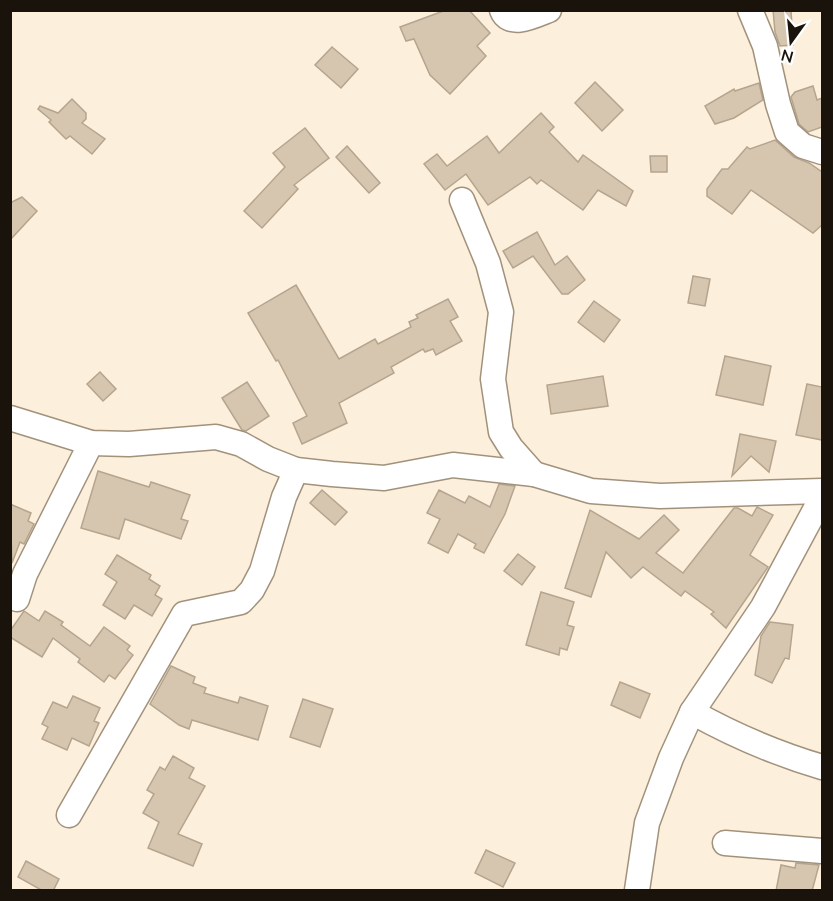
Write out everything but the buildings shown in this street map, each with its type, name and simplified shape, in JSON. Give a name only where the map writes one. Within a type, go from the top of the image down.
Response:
[{"type":"street","points":[[502,10],[504,15],[510,19],[520,20],[549,10]]},
{"type":"street","points":[[750,10],[765,46],[787,132],[803,146],[822,152]]},
{"type":"street","points":[[462,200],[488,264],[501,312],[494,378],[501,432],[534,474]]},
{"type":"street","points":[[10,418],[91,443],[129,444],[216,437],[242,444],[268,459],[296,470],[384,478],[453,465],[534,474],[591,491],[660,496],[822,491]]},
{"type":"street","points":[[17,599],[25,574],[91,443]]},
{"type":"street","points":[[69,815],[184,614],[241,602],[252,590],[262,571],[284,497],[296,470]]},
{"type":"street","points":[[637,891],[647,823],[670,758],[692,712],[763,607],[822,497]]},
{"type":"street","points":[[692,712],[756,743],[822,767]]},
{"type":"street","points":[[725,843],[822,852]]}]
